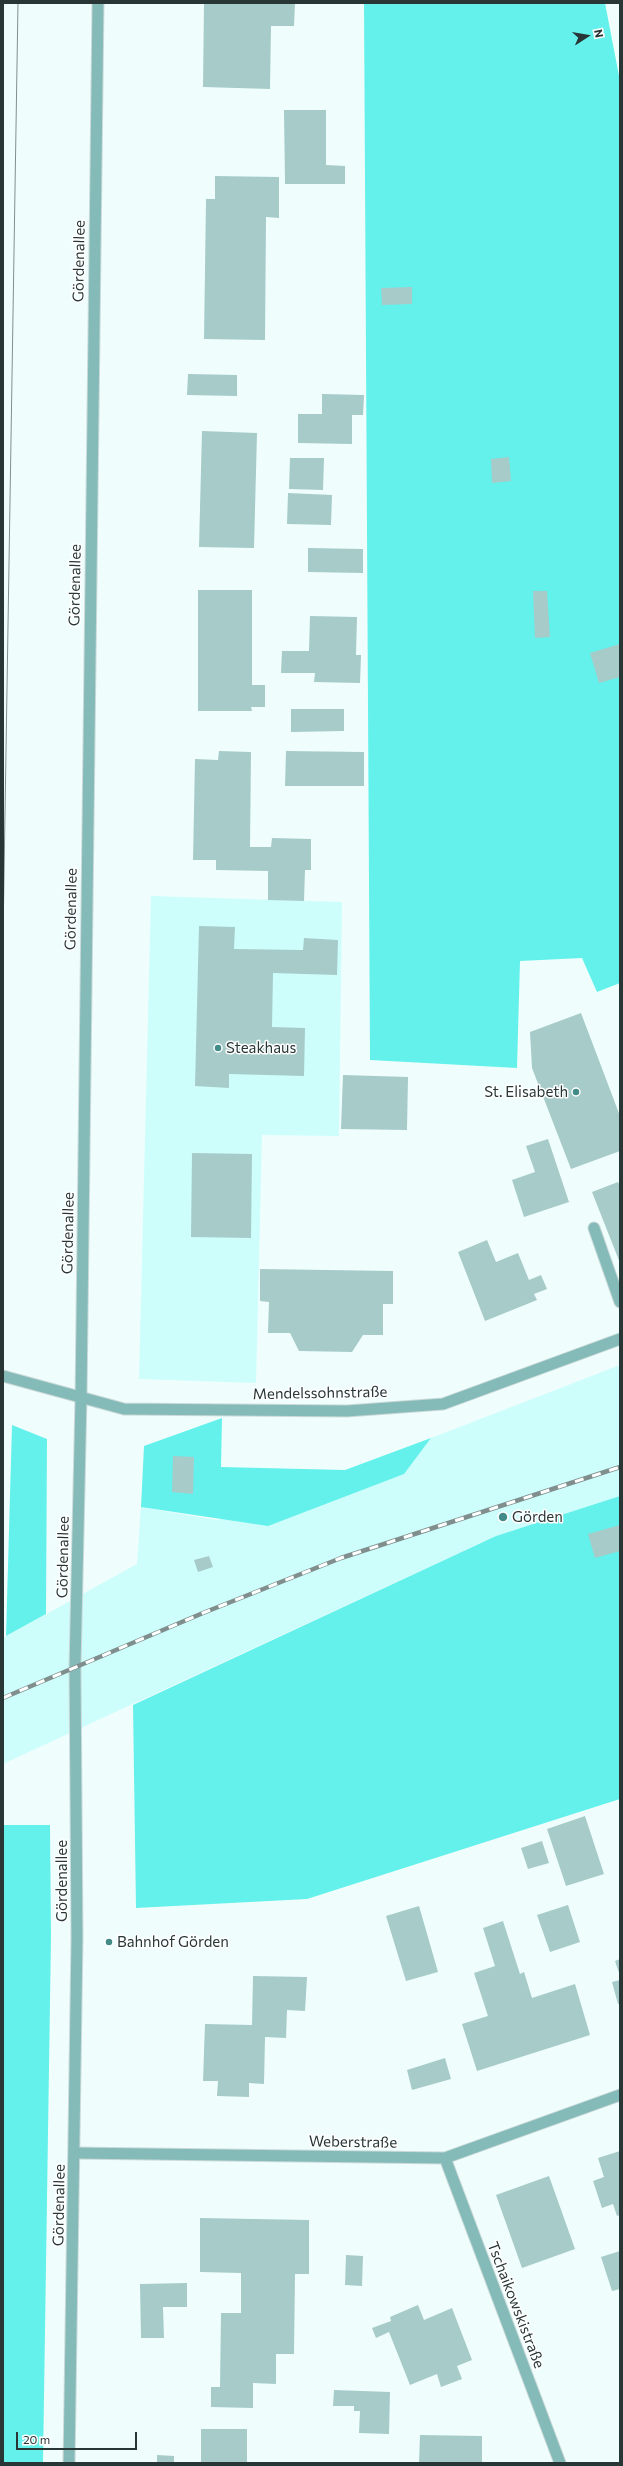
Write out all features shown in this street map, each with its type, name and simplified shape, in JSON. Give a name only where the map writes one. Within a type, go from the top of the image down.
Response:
[{"type":"street","name":"Gördenallee","points":[[69,2463],[75,2153],[77,1906],[75,1667],[81,1398],[98,3]]},
{"type":"street","points":[[594,1228],[620,1302]]},
{"type":"street","name":"Mendelssohnstraße","points":[[3,1376],[124,1409],[347,1411],[443,1404],[620,1339]]},
{"type":"street","name":"Weberstraße","points":[[75,2153],[444,2158],[620,2095]]},
{"type":"street","name":"Tschaikowskistraße","points":[[444,2158],[560,2463]]},
{"type":"shaded area","points":[[364,3],[605,3],[620,81],[620,983],[597,992],[582,958],[520,961],[517,1068],[370,1060]]},
{"type":"shaded area","points":[[151,896],[342,902],[339,1136],[262,1135],[256,1383],[139,1379]]},
{"type":"shaded area","points":[[620,1365],[620,1496],[496,1536],[3,1764],[3,1638],[137,1564],[141,1507],[217,1520],[403,1474],[431,1438]]},
{"type":"shaded area","points":[[222,1418],[221,1467],[345,1470],[431,1438],[404,1474],[268,1526],[141,1507],[144,1446]]},
{"type":"shaded area","points":[[12,1425],[47,1439],[46,1614],[6,1636]]},
{"type":"shaded area","points":[[620,1496],[620,1799],[307,1899],[136,1908],[133,1705],[496,1536]]},
{"type":"shaded area","points":[[3,1825],[50,1825],[51,1936],[43,2463],[3,2463]]},
{"type":"building","points":[[204,3],[295,3],[294,26],[271,26],[270,89],[203,87]]},
{"type":"building","points":[[284,110],[326,110],[326,165],[345,166],[345,184],[285,184]]},
{"type":"building","points":[[215,176],[279,177],[279,218],[266,217],[265,340],[204,339],[206,199],[215,199]]},
{"type":"building","points":[[412,287],[412,304],[382,305],[381,288]]},
{"type":"building","points":[[188,374],[237,375],[237,396],[187,395]]},
{"type":"building","points":[[322,394],[364,395],[363,415],[352,415],[352,444],[298,443],[298,414],[322,414]]},
{"type":"building","points":[[202,431],[257,433],[254,548],[199,547]]},
{"type":"building","points":[[509,457],[511,481],[492,483],[491,459]]},
{"type":"building","points":[[290,458],[324,458],[323,490],[289,489]]},
{"type":"building","points":[[288,493],[332,495],[331,525],[287,524]]},
{"type":"building","points":[[308,548],[363,549],[363,573],[308,572]]},
{"type":"building","points":[[198,590],[252,590],[252,685],[265,685],[265,707],[251,707],[252,711],[198,711]]},
{"type":"building","points":[[533,591],[547,591],[550,637],[535,638]]},
{"type":"building","points":[[310,616],[357,617],[356,655],[361,655],[360,683],[314,682],[315,673],[281,673],[282,651],[309,651]]},
{"type":"building","points":[[620,644],[620,677],[599,683],[590,653]]},
{"type":"building","points":[[291,709],[344,709],[344,731],[291,732]]},
{"type":"building","points":[[219,751],[251,752],[250,847],[271,847],[272,838],[311,839],[311,870],[305,870],[304,901],[268,900],[268,871],[216,870],[216,860],[193,860],[195,759],[218,760]]},
{"type":"building","points":[[286,751],[364,752],[364,786],[285,786]]},
{"type":"building","points":[[199,926],[235,927],[234,949],[303,950],[304,938],[338,940],[337,975],[273,973],[272,1027],[305,1028],[304,1076],[229,1074],[229,1088],[195,1086]]},
{"type":"building","name":"St. Elisabeth","points":[[581,1013],[620,1116],[620,1151],[571,1169],[532,1068],[530,1032]]},
{"type":"building","points":[[343,1075],[408,1077],[407,1130],[341,1129]]},
{"type":"building","points":[[548,1139],[569,1202],[524,1217],[512,1180],[535,1172],[526,1146]]},
{"type":"building","points":[[192,1153],[252,1154],[251,1238],[191,1237]]},
{"type":"building","points":[[618,1182],[620,1186],[620,1263],[592,1192]]},
{"type":"building","points":[[487,1240],[496,1262],[518,1253],[529,1280],[541,1275],[547,1289],[534,1294],[537,1300],[485,1321],[458,1252]]},
{"type":"building","points":[[260,1269],[393,1271],[393,1304],[383,1304],[383,1335],[363,1335],[352,1352],[299,1351],[290,1333],[268,1333],[269,1302],[260,1301]]},
{"type":"building","points":[[173,1456],[194,1457],[193,1494],[172,1492]]},
{"type":"building","points":[[620,1525],[620,1551],[595,1558],[588,1534]]},
{"type":"building","points":[[209,1556],[213,1567],[198,1572],[194,1560]]},
{"type":"building","points":[[585,1816],[604,1874],[566,1886],[547,1829]]},
{"type":"building","points":[[542,1841],[549,1863],[528,1869],[521,1848]]},
{"type":"building","points":[[568,1905],[580,1942],[550,1952],[537,1915]]},
{"type":"building","points":[[419,1906],[438,1972],[406,1981],[386,1916]]},
{"type":"building","points":[[503,1921],[520,1974],[524,1972],[532,1998],[575,1984],[590,2035],[477,2071],[462,2024],[488,2016],[474,1973],[495,1966],[483,1928]]},
{"type":"building","points":[[620,1959],[620,1976],[615,1961]]},
{"type":"building","points":[[253,1976],[307,1977],[305,2011],[287,2010],[286,2038],[265,2037],[264,2084],[249,2083],[249,2097],[217,2096],[218,2081],[203,2081],[205,2024],[252,2025]]},
{"type":"building","points":[[620,1980],[620,2004],[618,2004],[612,1982]]},
{"type":"building","points":[[445,2058],[451,2079],[412,2090],[407,2070]]},
{"type":"building","points":[[620,2151],[620,2215],[617,2216],[613,2204],[602,2208],[593,2181],[604,2177],[598,2158]]},
{"type":"building","points":[[549,2176],[575,2249],[522,2268],[496,2195]]},
{"type":"building","points":[[200,2218],[309,2220],[309,2274],[295,2274],[294,2354],[276,2354],[276,2384],[253,2383],[253,2408],[211,2407],[211,2387],[220,2387],[221,2313],[241,2313],[241,2273],[200,2272]]},
{"type":"building","points":[[620,2251],[620,2289],[612,2291],[601,2257]]},
{"type":"building","points":[[346,2255],[363,2256],[362,2286],[345,2285]]},
{"type":"building","points":[[187,2283],[187,2307],[163,2307],[164,2338],[141,2338],[140,2284]]},
{"type":"building","points":[[418,2305],[424,2320],[452,2308],[472,2360],[457,2366],[462,2379],[441,2387],[437,2374],[410,2385],[389,2332],[376,2338],[372,2328],[391,2321],[390,2317]]},
{"type":"building","points":[[334,2390],[390,2392],[389,2434],[359,2433],[360,2411],[354,2411],[354,2406],[333,2406]]},
{"type":"building","points":[[201,2429],[247,2429],[247,2463],[201,2463]]},
{"type":"building","points":[[420,2435],[482,2436],[482,2463],[419,2463]]},
{"type":"building","points":[[157,2455],[174,2456],[174,2463],[157,2463]]},
{"type":"tram line","points":[[3,939],[18,3]]},
{"type":"railway","points":[[3,1698],[203,1613],[341,1558],[620,1467]]},
{"type":"place","name":"Steakhaus","points":[[218,1048]]},
{"type":"place","name":"St. Elisabeth","points":[[576,1092]]},
{"type":"place","name":"Görden","points":[[503,1517]]},
{"type":"place","name":"Bahnhof Görden","points":[[109,1942]]}]
